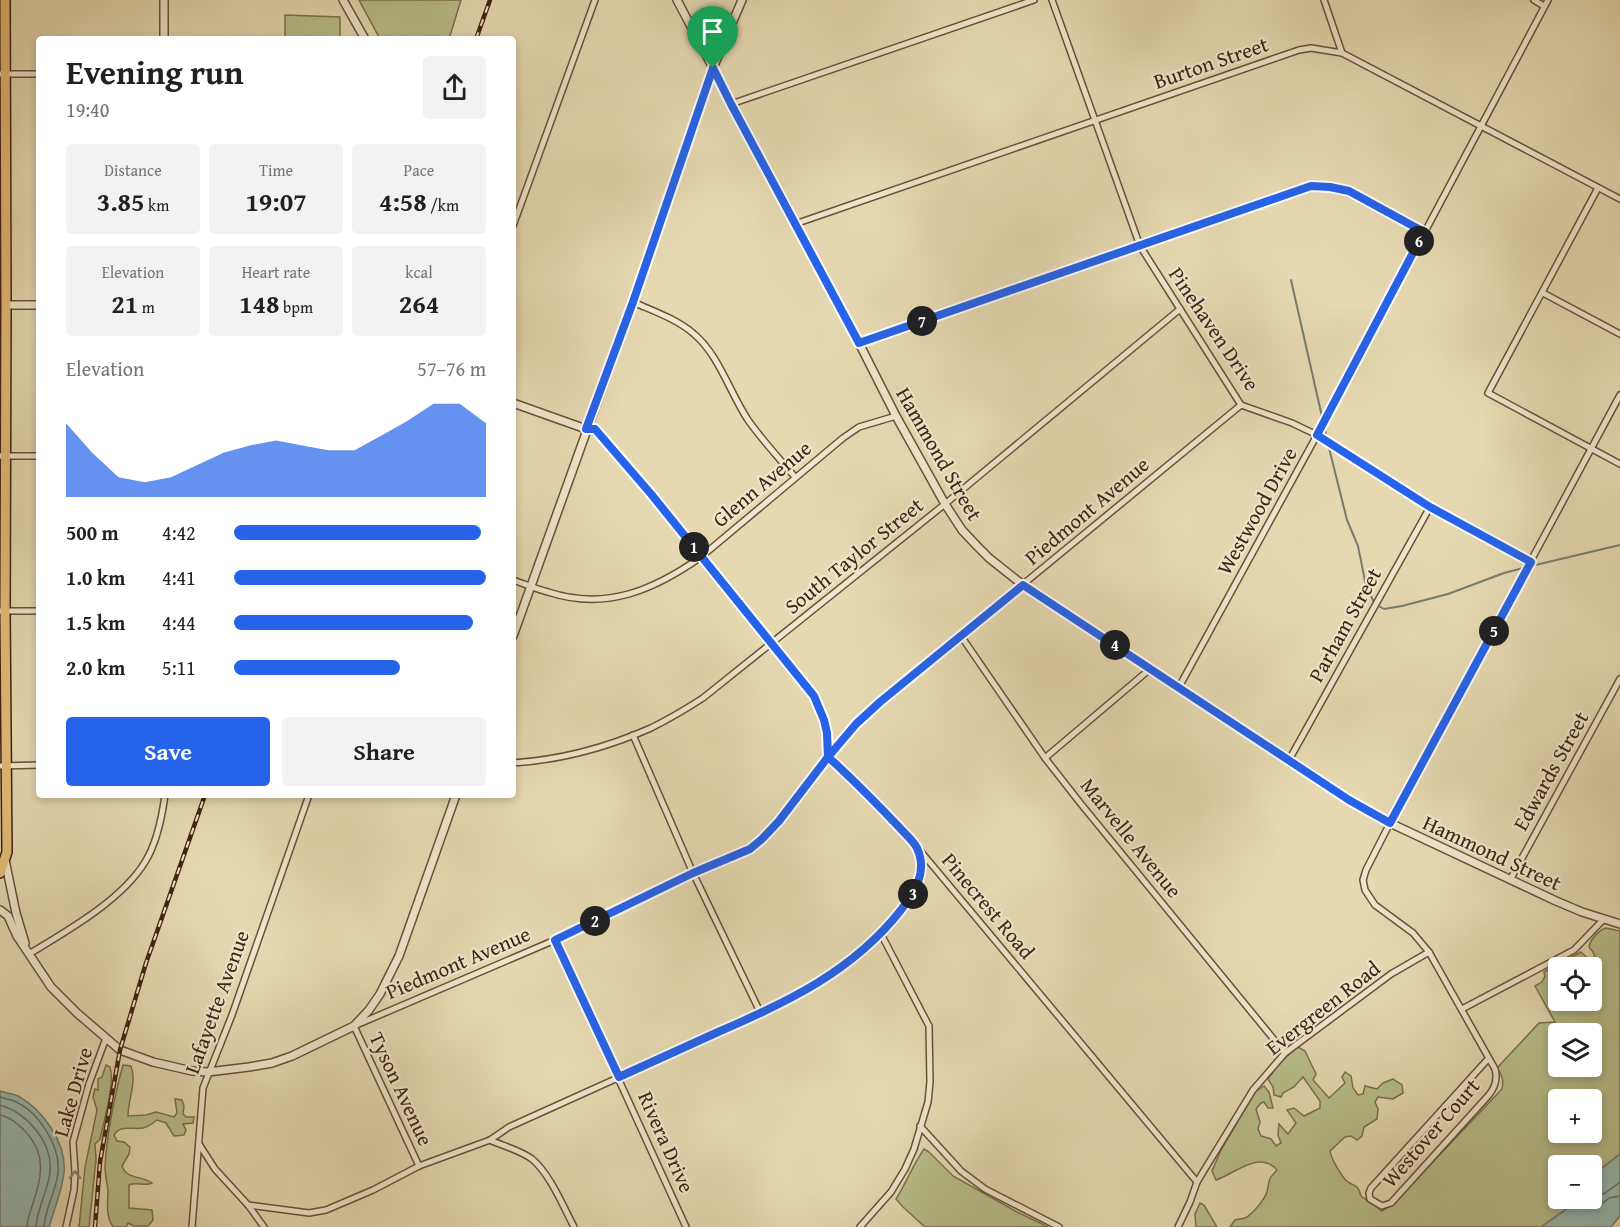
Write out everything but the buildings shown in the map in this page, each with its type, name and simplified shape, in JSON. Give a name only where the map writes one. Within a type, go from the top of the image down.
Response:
[{"type":"main road","points":[[0,873],[7,852],[3,766],[2,74],[5,0]]},
{"type":"street","points":[[164,0],[164,36]]},
{"type":"street","points":[[343,0],[363,36]]},
{"type":"street","points":[[516,218],[595,0]]},
{"type":"street","name":"Hammond Street","points":[[677,0],[896,416],[945,504],[962,530],[989,558],[1023,585],[1349,800],[1390,823],[1564,905],[1620,924]]},
{"type":"street","points":[[516,628],[633,302],[713,68],[741,0]]},
{"type":"street","points":[[731,104],[1034,0]]},
{"type":"street","name":"Pinehaven Drive","points":[[1052,0],[1140,246],[1241,405],[1292,423],[1317,435],[1430,507],[1531,562]]},
{"type":"street","points":[[1324,0],[1342,53]]},
{"type":"street","points":[[1533,0],[1546,3]]},
{"type":"street","name":"Westwood Drive","points":[[1179,687],[1317,435],[1546,3]]},
{"type":"street","name":"Burton Street","points":[[795,224],[1299,50],[1311,48],[1342,53],[1620,200]]},
{"type":"street","points":[[2,74],[36,74]]},
{"type":"street","points":[[859,343],[1311,186],[1349,191],[1424,232]]},
{"type":"street","points":[[1598,188],[1488,393],[1620,464]]},
{"type":"street","points":[[1543,293],[1620,334]]},
{"type":"street","points":[[633,302],[681,325],[696,335],[724,375],[748,419],[795,477]]},
{"type":"street","points":[[3,305],[36,305]]},
{"type":"street","name":"South Taylor Street","points":[[516,763],[536,762],[633,735],[674,716],[703,698],[945,504],[1180,309]]},
{"type":"street","points":[[1488,1059],[1429,952],[1413,933],[1375,905],[1365,890],[1363,880],[1390,823],[1620,395]]},
{"type":"street","points":[[516,404],[586,429],[595,429],[651,494],[814,696],[827,733],[828,757]]},
{"type":"street","name":"Piedmont Avenue","points":[[106,1038],[120,1050],[153,1062],[192,1071],[208,1072],[249,1068],[272,1063],[555,940],[693,873],[750,849],[779,821],[828,757],[872,709],[1241,405]]},
{"type":"street","name":"Glenn Avenue","points":[[516,581],[550,593],[589,599],[635,593],[684,569],[701,557],[843,438],[860,428],[896,416]]},
{"type":"street","points":[[3,456],[36,456]]},
{"type":"street","name":"Parham Street","points":[[1289,760],[1430,507]]},
{"type":"street","points":[[3,611],[36,610]]},
{"type":"street","name":"Marvelle Avenue","points":[[961,636],[1045,758],[1285,1053]]},
{"type":"street","points":[[1045,758],[1150,669]]},
{"type":"street","name":"Edwards Street","points":[[1510,880],[1620,679]]},
{"type":"street","points":[[633,735],[693,873],[760,1014]]},
{"type":"street","name":"Pinecrest Road","points":[[828,757],[917,847],[1197,1182]]},
{"type":"street","points":[[3,766],[36,765]]},
{"type":"street","points":[[29,954],[72,928],[122,889],[134,876],[152,848],[164,798]]},
{"type":"street","name":"Lafayette Avenue","points":[[192,1227],[203,1088],[232,1015],[308,798]]},
{"type":"street","points":[[354,1026],[380,994],[399,956],[455,798]]},
{"type":"street","points":[[248,1205],[287,1211],[318,1212],[373,1190],[419,1166],[490,1140],[509,1127],[786,1002],[825,979],[889,925],[916,890],[921,863],[917,847]]},
{"type":"street","points":[[5,860],[29,954],[51,987],[106,1038]]},
{"type":"street","points":[[0,910],[8,916],[17,936],[25,945]]},
{"type":"street","points":[[1462,1010],[1574,950],[1604,919]]},
{"type":"street","points":[[860,1227],[891,1192],[914,1149],[928,1102],[930,1082],[929,1026],[880,932]]},
{"type":"street","name":"Rivera Drive","points":[[555,940],[686,1227]]},
{"type":"street","name":"Evergreen Road","points":[[1178,1227],[1197,1182],[1253,1090],[1285,1053],[1391,974],[1429,952]]},
{"type":"street","name":"Tyson Avenue","points":[[354,1026],[419,1166]]},
{"type":"street","name":"Lake Drive","points":[[66,1227],[74,1190],[73,1142],[89,1084],[106,1038]]},
{"type":"street","name":"Westover Court","points":[[1488,1059],[1497,1077],[1496,1084],[1488,1096],[1391,1203],[1382,1206],[1370,1199],[1371,1188],[1488,1059]]},
{"type":"street","points":[[920,1126],[961,1171],[985,1189],[1059,1227]]},
{"type":"street","points":[[490,1140],[521,1153],[537,1164],[574,1227]]},
{"type":"street","points":[[199,1144],[215,1169],[248,1205],[264,1227]]},
{"type":"green space","points":[[359,0],[461,0],[450,36],[378,36]]},
{"type":"green space","points":[[285,15],[340,17],[340,36],[285,36]]},
{"type":"green space","points":[[1606,928],[1620,931],[1620,1154],[1602,1168],[1602,1155],[1548,1155],[1548,1209],[1567,1209],[1541,1227],[1230,1227],[1235,1220],[1245,1218],[1258,1206],[1267,1192],[1270,1178],[1277,1170],[1270,1164],[1255,1163],[1216,1180],[1212,1171],[1221,1150],[1255,1092],[1264,1086],[1269,1092],[1273,1108],[1268,1108],[1264,1102],[1256,1109],[1260,1122],[1258,1129],[1261,1136],[1271,1139],[1276,1146],[1281,1143],[1278,1135],[1279,1124],[1288,1134],[1296,1123],[1287,1110],[1294,1108],[1304,1116],[1320,1108],[1320,1101],[1303,1077],[1281,1097],[1274,1095],[1273,1087],[1268,1079],[1294,1050],[1298,1047],[1305,1051],[1316,1074],[1313,1080],[1329,1098],[1345,1083],[1342,1077],[1345,1072],[1351,1076],[1353,1088],[1358,1095],[1363,1094],[1365,1086],[1377,1089],[1383,1083],[1393,1079],[1402,1085],[1403,1093],[1393,1099],[1378,1097],[1375,1102],[1378,1109],[1377,1119],[1364,1127],[1362,1136],[1357,1140],[1351,1136],[1345,1137],[1330,1151],[1337,1168],[1346,1180],[1358,1188],[1361,1196],[1382,1211],[1395,1202],[1502,1089],[1502,1078],[1497,1068],[1539,1023],[1555,1022],[1549,1011],[1602,1011],[1602,957],[1595,957],[1589,947],[1598,933]]},
{"type":"green space","points":[[1581,952],[1586,957],[1572,957]]},
{"type":"green space","points":[[1548,970],[1548,1009],[1535,986],[1542,982],[1544,972]]},
{"type":"green space","points":[[106,1065],[110,1067],[111,1082],[100,1139],[95,1144],[96,1159],[89,1227],[79,1227],[85,1167],[97,1110],[93,1097],[95,1089],[98,1090],[98,1079],[102,1077]]},
{"type":"green space","points":[[123,1065],[131,1066],[133,1072],[128,1116],[156,1112],[174,1117],[177,1113],[175,1099],[182,1100],[183,1114],[186,1117],[194,1117],[193,1123],[183,1124],[186,1130],[184,1135],[174,1136],[166,1123],[157,1120],[145,1128],[127,1128],[114,1135],[117,1141],[124,1142],[130,1147],[122,1166],[124,1170],[152,1183],[129,1185],[129,1208],[152,1210],[153,1220],[148,1226],[134,1226],[128,1223],[126,1227],[113,1227],[108,1214],[106,1154],[111,1115]]},
{"type":"green space","points":[[924,1149],[953,1176],[1048,1227],[925,1227],[896,1199]]},
{"type":"green space","points":[[1200,1203],[1204,1205],[1217,1227],[1196,1227],[1195,1214]]},
{"type":"water","points":[[0,1091],[18,1096],[36,1110],[52,1128],[62,1150],[63,1180],[49,1227],[0,1227]]},
{"type":"water","points":[[1620,1154],[1620,1216],[1611,1227],[1541,1227],[1567,1209],[1602,1209],[1602,1168]]},
{"type":"waterway","points":[[1291,280],[1323,421]]},
{"type":"waterway","points":[[1324,426],[1327,438]]},
{"type":"waterway","points":[[1328,444],[1347,520],[1358,546],[1366,586],[1375,604],[1384,609],[1448,594],[1504,573],[1620,545]]},
{"type":"railway","points":[[477,36],[490,0]]},
{"type":"railway","points":[[95,1227],[100,1162],[120,1050],[146,963],[204,798]]},
{"type":"route","points":[[713,68],[633,302],[586,429],[595,429],[651,494],[814,696],[827,733],[828,757],[779,821],[750,849],[693,873],[555,940],[619,1077],[786,1002],[825,979],[889,925],[916,890],[921,863],[917,847],[828,757],[856,724],[880,702],[1023,585],[1349,800],[1390,823],[1531,562],[1430,507],[1317,435],[1424,232],[1349,191],[1311,186],[859,343],[713,68]]}]
